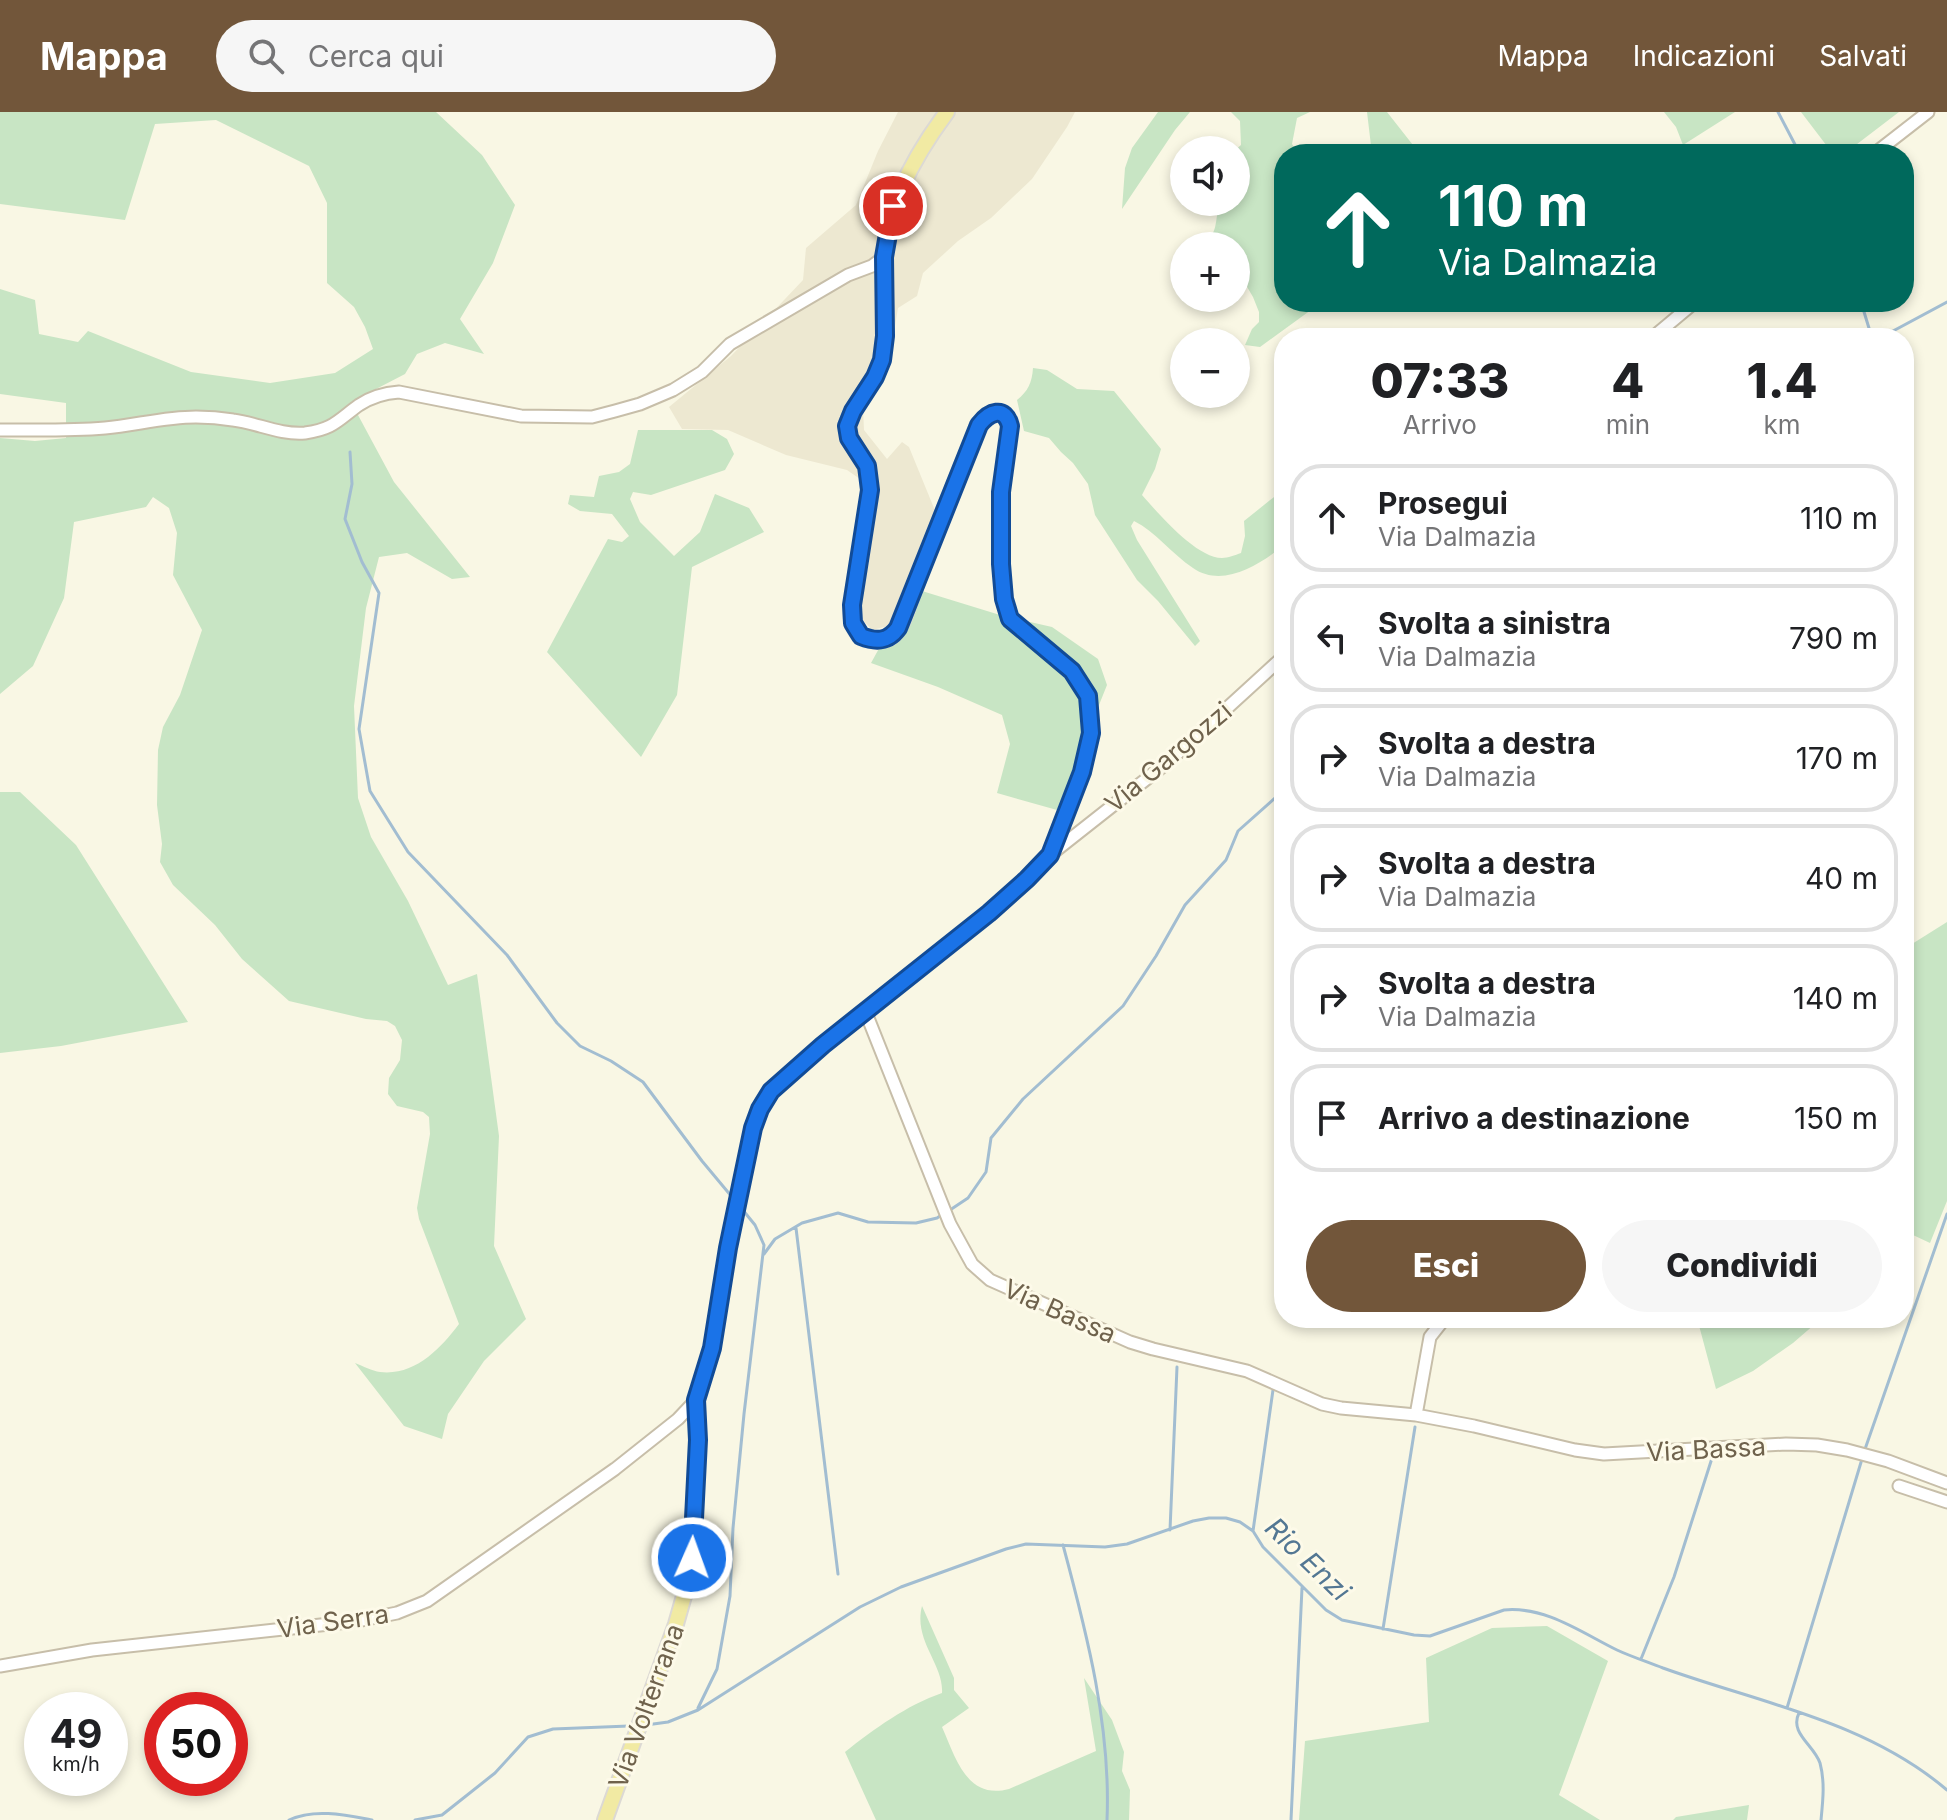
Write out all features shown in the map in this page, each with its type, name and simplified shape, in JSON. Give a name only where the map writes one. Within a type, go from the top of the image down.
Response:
[{"type":"main road","points":[[947,112],[909,172],[893,206],[884,257],[885,336],[882,360],[847,426],[849,438],[867,466],[870,490],[852,605],[853,623],[861,636],[877,641],[893,636],[979,425],[990,414],[1003,414],[1010,426],[1001,492],[1001,564],[1004,599],[1010,619],[1072,671],[1088,696],[1091,733],[1082,772],[1050,855]]},
{"type":"main road","name":"Via Volterrana","points":[[605,1820],[686,1589],[692,1558],[698,1440],[696,1400],[712,1348],[739,1193],[760,1109],[771,1091],[823,1045],[989,913],[1050,855]]},
{"type":"street","points":[[1887,144],[1928,112]]},
{"type":"street","points":[[0,430],[102,428],[197,417],[234,420],[285,433],[305,433],[338,423],[372,398],[399,392],[533,417],[592,417],[640,404],[673,390],[702,372],[730,344],[884,257]]},
{"type":"street","points":[[1664,328],[1683,312]]},
{"type":"street","name":"Via Gargozzi","points":[[1050,855],[1168,762],[1274,665]]},
{"type":"street","name":"Via Bassa","points":[[866,1013],[950,1224],[972,1264],[990,1280],[1130,1342],[1247,1371],[1322,1404],[1416,1415],[1604,1454],[1817,1445],[1864,1455],[1946,1494]]},
{"type":"street","points":[[1416,1415],[1430,1337],[1437,1328]]},
{"type":"street","name":"Via Serra","points":[[0,1666],[92,1650],[357,1621],[397,1613],[427,1601],[615,1469],[678,1419],[696,1400]]},
{"type":"street","name":"Via Bassa","points":[[1899,1486],[1946,1494]]},
{"type":"shaded area","points":[[898,112],[1075,112],[1032,179],[991,218],[958,241],[923,273],[917,296],[898,308],[887,374],[863,409],[864,430],[887,459],[902,442],[909,447],[936,513],[892,625],[872,630],[861,618],[860,479],[847,470],[786,455],[728,430],[682,429],[669,407],[731,356],[803,280],[806,248],[856,205]]},
{"type":"green space","points":[[0,112],[436,112],[482,155],[515,205],[493,263],[460,319],[484,354],[445,343],[417,354],[405,374],[351,402],[394,482],[470,577],[452,579],[407,553],[379,557],[366,608],[354,706],[358,798],[371,837],[408,901],[448,985],[477,974],[499,1136],[494,1246],[526,1319],[484,1361],[448,1414],[442,1439],[404,1426],[355,1363],[380,1372],[404,1370],[426,1359],[459,1324],[417,1208],[430,1134],[429,1117],[423,1112],[397,1106],[388,1094],[389,1078],[400,1060],[402,1040],[395,1026],[387,1021],[289,1001],[242,959],[215,925],[173,885],[160,862],[158,750],[163,727],[180,695],[202,630],[173,575],[177,533],[169,508],[153,497],[146,507],[74,522],[64,598],[33,666],[0,694],[0,438],[35,441],[66,438],[66,403],[0,394],[0,289],[35,300],[39,334],[78,342],[88,331],[191,372],[270,383],[335,373],[373,349],[354,307],[327,283],[327,203],[309,166],[216,120],[155,124],[125,220],[0,204]]},
{"type":"green space","points":[[1158,112],[1190,112],[1170,136],[1122,209],[1125,168],[1132,148]]},
{"type":"green space","points":[[1231,112],[1310,112],[1297,118],[1292,144],[1274,144],[1274,312],[1308,312],[1286,328],[1274,328],[1274,337],[1260,347],[1250,346],[1250,334],[1259,322],[1259,312],[1250,292],[1250,232],[1213,232],[1217,216],[1250,216],[1250,136],[1241,136],[1240,121]]},
{"type":"green space","points":[[1367,112],[1387,112],[1412,144],[1371,144]]},
{"type":"green space","points":[[1664,112],[1735,112],[1685,144]]},
{"type":"green space","points":[[1801,112],[1899,112],[1857,144],[1825,144]]},
{"type":"green space","points":[[1033,368],[1047,370],[1077,389],[1114,391],[1161,449],[1142,495],[1178,533],[1201,551],[1224,558],[1241,553],[1244,521],[1274,497],[1274,552],[1241,572],[1229,575],[1205,574],[1193,568],[1142,526],[1134,521],[1131,526],[1200,641],[1195,646],[1137,580],[1095,515],[1088,484],[1073,463],[1049,438],[1024,431],[1017,400],[1032,378]]},
{"type":"green space","points":[[638,430],[712,430],[727,439],[734,454],[725,470],[651,495],[633,492],[630,499],[640,522],[674,556],[700,532],[715,494],[749,508],[764,532],[692,567],[677,695],[641,757],[547,652],[608,539],[622,542],[629,536],[612,514],[580,511],[568,504],[570,495],[594,497],[599,476],[619,472],[630,464]]},
{"type":"green space","points":[[909,587],[1000,615],[1052,627],[1098,659],[1107,685],[1057,810],[997,793],[1010,744],[1002,715],[938,687],[871,663]]},
{"type":"green space","points":[[0,792],[20,792],[76,845],[188,1022],[61,1046],[0,1053]]},
{"type":"green space","points":[[1947,922],[1947,1201],[1930,1243],[1914,1235],[1914,943]]},
{"type":"green space","points":[[1700,1328],[1810,1328],[1753,1371],[1716,1389]]},
{"type":"green space","points":[[922,1606],[954,1678],[954,1690],[969,1708],[942,1727],[958,1764],[973,1783],[995,1791],[1009,1789],[1096,1751],[1084,1678],[1112,1720],[1124,1752],[1122,1771],[1130,1790],[1129,1820],[876,1820],[845,1752],[879,1726],[942,1693],[938,1672],[922,1630]]},
{"type":"green space","points":[[1547,1626],[1608,1661],[1559,1795],[1600,1820],[1299,1820],[1305,1741],[1429,1722],[1426,1658],[1492,1628]]},
{"type":"green space","points":[[1749,1805],[1747,1820],[1673,1820],[1676,1817]]},
{"type":"waterway","points":[[1778,112],[1795,144]]},
{"type":"waterway","points":[[1899,328],[1947,302]]},
{"type":"waterway","points":[[1864,312],[1869,328]]},
{"type":"waterway","points":[[350,452],[352,484],[345,519],[362,562],[379,593],[359,729],[370,791],[408,852],[507,955],[557,1023],[580,1046],[643,1082],[732,1197]]},
{"type":"waterway","points":[[950,1210],[968,1198],[986,1172],[991,1138],[1023,1099],[1123,1006],[1185,905],[1226,860],[1238,831],[1274,799]]},
{"type":"waterway","points":[[698,1708],[717,1669],[730,1596],[744,1414],[764,1245],[755,1225],[742,1209]]},
{"type":"waterway","points":[[764,1254],[775,1239],[802,1223],[838,1213],[868,1222],[916,1223],[943,1214]]},
{"type":"waterway","points":[[1914,1309],[1947,1214]]},
{"type":"waterway","points":[[796,1228],[838,1574]]},
{"type":"waterway","points":[[1864,1452],[1907,1328]]},
{"type":"waterway","points":[[1170,1530],[1177,1367]]},
{"type":"waterway","points":[[1253,1531],[1273,1390]]},
{"type":"waterway","points":[[1383,1629],[1415,1427]]},
{"type":"waterway","points":[[1641,1659],[1674,1577],[1713,1455]]},
{"type":"waterway","points":[[1787,1708],[1862,1459]]},
{"type":"waterway","name":"Rio Enzi","points":[[646,1725],[668,1722],[698,1710],[860,1607],[901,1587],[1006,1549],[1026,1544],[1105,1547],[1127,1544],[1193,1521],[1226,1518],[1240,1522],[1253,1531],[1263,1547],[1326,1610],[1342,1620],[1430,1636],[1504,1610],[1549,1616],[1634,1657],[1847,1730],[1916,1766],[1947,1790]]},
{"type":"waterway","points":[[1063,1545],[1096,1681],[1105,1750],[1107,1820]]},
{"type":"waterway","points":[[1291,1820],[1302,1588]]},
{"type":"waterway","points":[[1799,1713],[1797,1727],[1822,1770],[1821,1820]]},
{"type":"waterway","name":"Rio Enzi","points":[[415,1820],[442,1815],[495,1773],[528,1737],[553,1729],[629,1726]]},
{"type":"waterway","name":"Rio Enzi","points":[[289,1820],[319,1813],[372,1820]]},
{"type":"route","points":[[692,1558],[698,1440],[696,1400],[712,1348],[728,1248],[753,1128],[760,1109],[771,1091],[823,1045],[989,913],[1050,855],[1082,772],[1091,733],[1088,696],[1072,671],[1010,619],[1004,599],[1001,492],[1010,426],[1003,414],[990,414],[979,425],[903,620],[893,636],[869,640],[855,630],[851,614],[870,490],[867,466],[849,438],[847,426],[882,360],[885,336],[884,257],[893,206]]}]
